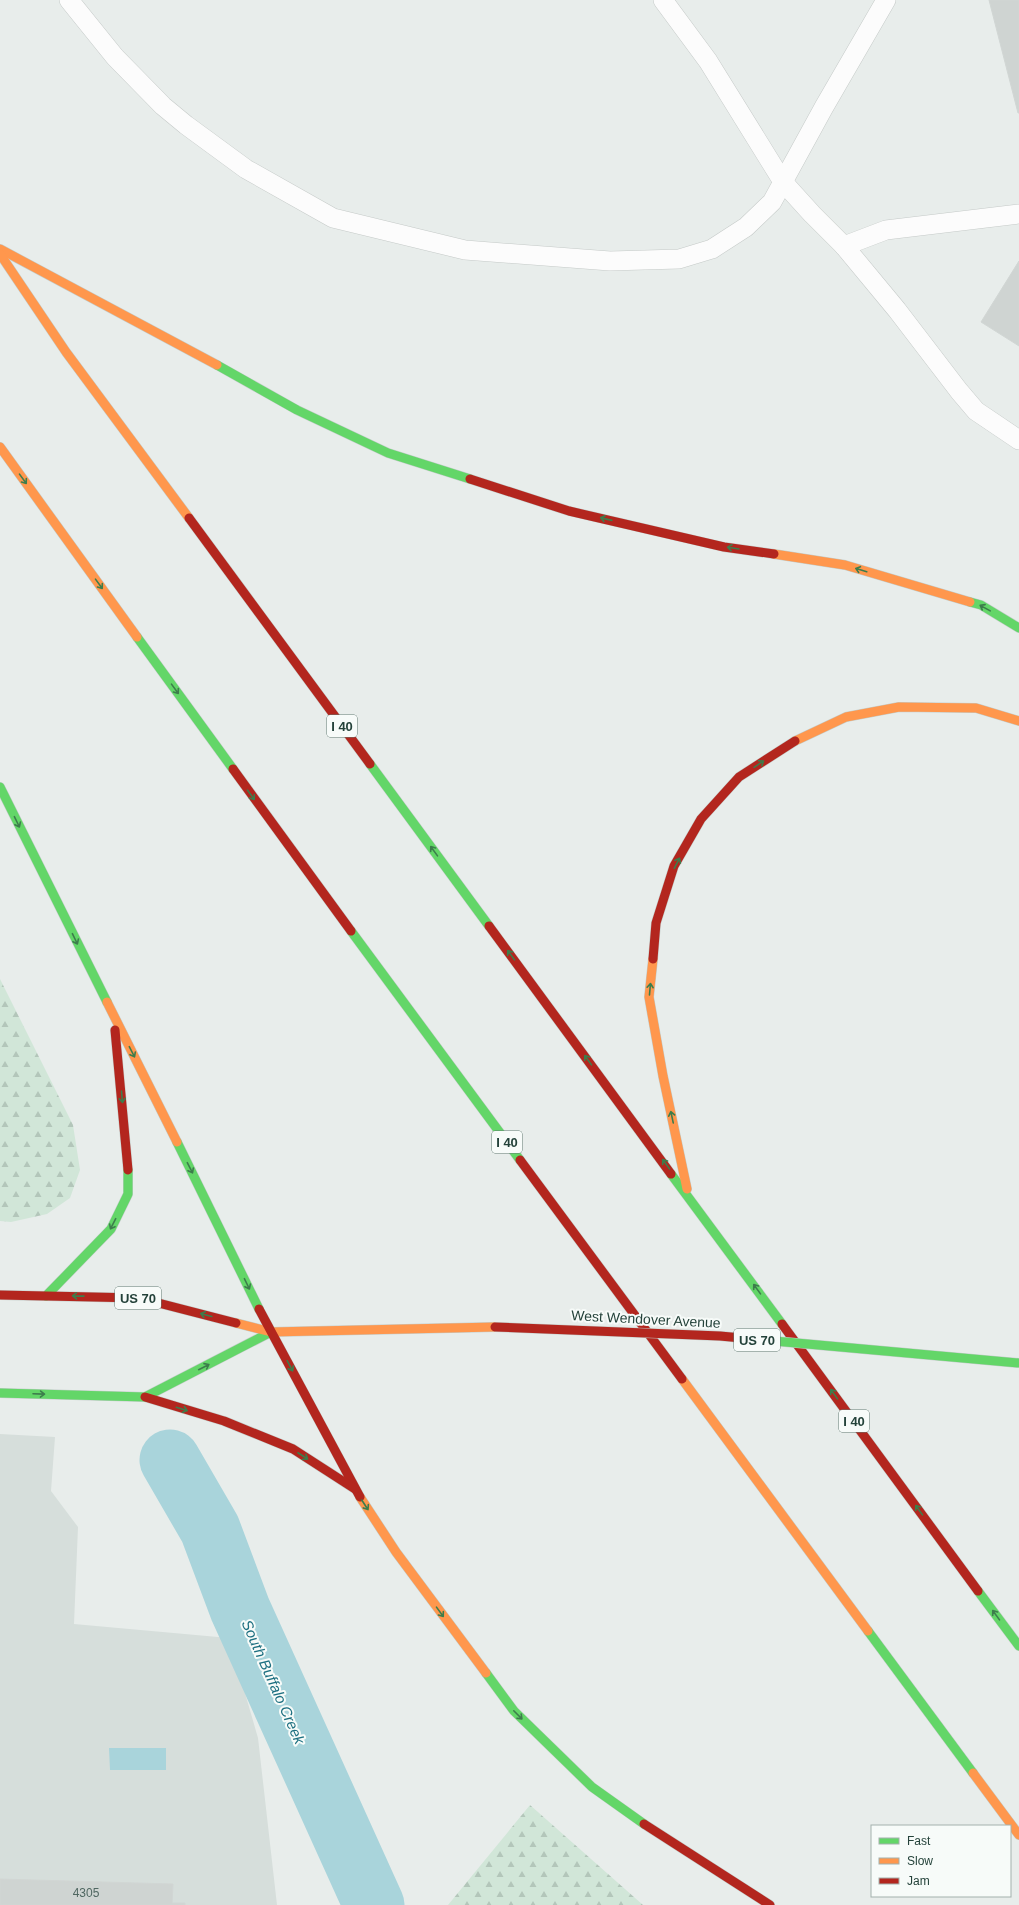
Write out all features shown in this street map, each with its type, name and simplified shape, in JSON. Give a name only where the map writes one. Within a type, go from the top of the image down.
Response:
[{"type":"highway","points":[[0,249],[204,358],[297,410],[388,453],[576,512],[724,546],[845,565],[981,605],[1019,628]]},
{"type":"highway","name":"I 40","points":[[0,254],[66,352],[1019,1646]]},
{"type":"highway","name":"I 40","points":[[0,447],[280,835],[1019,1835]]},
{"type":"highway","points":[[689,1196],[663,1076],[649,997],[656,923],[674,866],[701,819],[739,778],[798,738],[846,716],[899,707],[976,708],[1019,721]]},
{"type":"highway","points":[[0,787],[271,1332],[355,1489],[396,1552],[514,1711],[592,1787],[662,1837],[770,1905]]},
{"type":"highway","points":[[46,1296],[111,1229],[128,1194],[128,1168],[114,1017]]},
{"type":"highway","name":"West Wendover Avenue","points":[[0,1295],[139,1298],[271,1332],[494,1327],[720,1336],[1019,1363]]},
{"type":"highway","name":"West Wendover Avenue","points":[[0,1393],[145,1398],[271,1332]]},
{"type":"highway","points":[[145,1398],[224,1421],[293,1449],[355,1489]]},
{"type":"lane","points":[[69,0],[115,57],[163,106],[186,125],[246,169],[333,218],[465,250],[610,261],[679,259],[712,250],[746,227],[772,202],[824,107],[886,0]]},
{"type":"lane","points":[[663,0],[708,61],[783,182],[844,246],[897,310],[976,411],[1019,440]]},
{"type":"lane","points":[[844,246],[886,230],[1019,214]]},
{"type":"shaded area","points":[[0,1434],[55,1437],[51,1491],[78,1527],[74,1624],[229,1638],[258,1738],[277,1905],[0,1905]]},
{"type":"green space","points":[[0,979],[73,1125],[80,1170],[70,1198],[47,1214],[11,1222],[0,1221]]},
{"type":"green space","points":[[530,1805],[643,1905],[448,1905]]},
{"type":"water","points":[[109,1748],[166,1748],[166,1770],[110,1770]]},
{"type":"building","points":[[989,0],[1019,0],[1019,113],[1018,113]]},
{"type":"building","points":[[1019,261],[1019,346],[981,322]]},
{"type":"building","points":[[0,1879],[173,1884],[172,1903],[185,1903],[185,1905],[0,1905]]},
{"type":"waterway","name":"South Buffalo Creek","points":[[170,1460],[210,1529],[240,1609],[374,1905]]},
{"type":"traffic: fast","points":[[217,365],[297,410],[388,453],[470,479]]},
{"type":"traffic: fast","points":[[970,602],[981,605],[1019,628]]},
{"type":"traffic: fast","points":[[137,637],[233,769]]},
{"type":"traffic: fast","points":[[370,764],[489,926]]},
{"type":"traffic: fast","points":[[0,787],[107,1002]]},
{"type":"traffic: fast","points":[[351,931],[520,1160]]},
{"type":"traffic: fast","points":[[177,1142],[259,1309]]},
{"type":"traffic: fast","points":[[46,1296],[111,1229],[128,1194],[128,1170]]},
{"type":"traffic: fast","points":[[671,1174],[782,1324]]},
{"type":"traffic: fast","points":[[0,1393],[145,1397],[271,1332]]},
{"type":"traffic: fast","points":[[763,1340],[1019,1363]]},
{"type":"traffic: fast","points":[[978,1591],[1019,1646]]},
{"type":"traffic: fast","points":[[868,1631],[973,1773]]},
{"type":"traffic: fast","points":[[486,1673],[514,1711],[592,1787],[644,1824]]},
{"type":"traffic: slow","points":[[0,249],[217,365]]},
{"type":"traffic: slow","points":[[0,254],[66,352],[189,518]]},
{"type":"traffic: slow","points":[[0,447],[137,637]]},
{"type":"traffic: slow","points":[[774,554],[845,565],[970,602]]},
{"type":"traffic: slow","points":[[795,741],[846,717],[899,707],[976,708],[1019,721]]},
{"type":"traffic: slow","points":[[653,959],[649,997],[663,1076],[687,1189]]},
{"type":"traffic: slow","points":[[107,1002],[177,1142]]},
{"type":"traffic: slow","points":[[236,1323],[271,1332],[495,1327]]},
{"type":"traffic: slow","points":[[682,1379],[868,1631]]},
{"type":"traffic: slow","points":[[360,1497],[396,1552],[486,1673]]},
{"type":"traffic: slow","points":[[973,1773],[1019,1835]]},
{"type":"traffic: jam","points":[[470,479],[569,511],[724,547],[774,554]]},
{"type":"traffic: jam","points":[[189,518],[370,764]]},
{"type":"traffic: jam","points":[[653,959],[656,923],[674,866],[701,819],[739,777],[795,741]]},
{"type":"traffic: jam","points":[[233,769],[351,931]]},
{"type":"traffic: jam","points":[[489,926],[671,1174]]},
{"type":"traffic: jam","points":[[115,1030],[128,1170]]},
{"type":"traffic: jam","points":[[520,1160],[682,1379]]},
{"type":"traffic: jam","points":[[0,1295],[139,1298],[236,1323]]},
{"type":"traffic: jam","points":[[259,1309],[360,1497]]},
{"type":"traffic: jam","points":[[782,1324],[978,1591]]},
{"type":"traffic: jam","points":[[495,1327],[720,1336],[763,1340]]},
{"type":"traffic: jam","points":[[145,1397],[224,1421],[293,1449],[355,1489]]},
{"type":"traffic: jam","points":[[644,1824],[770,1905]]}]
